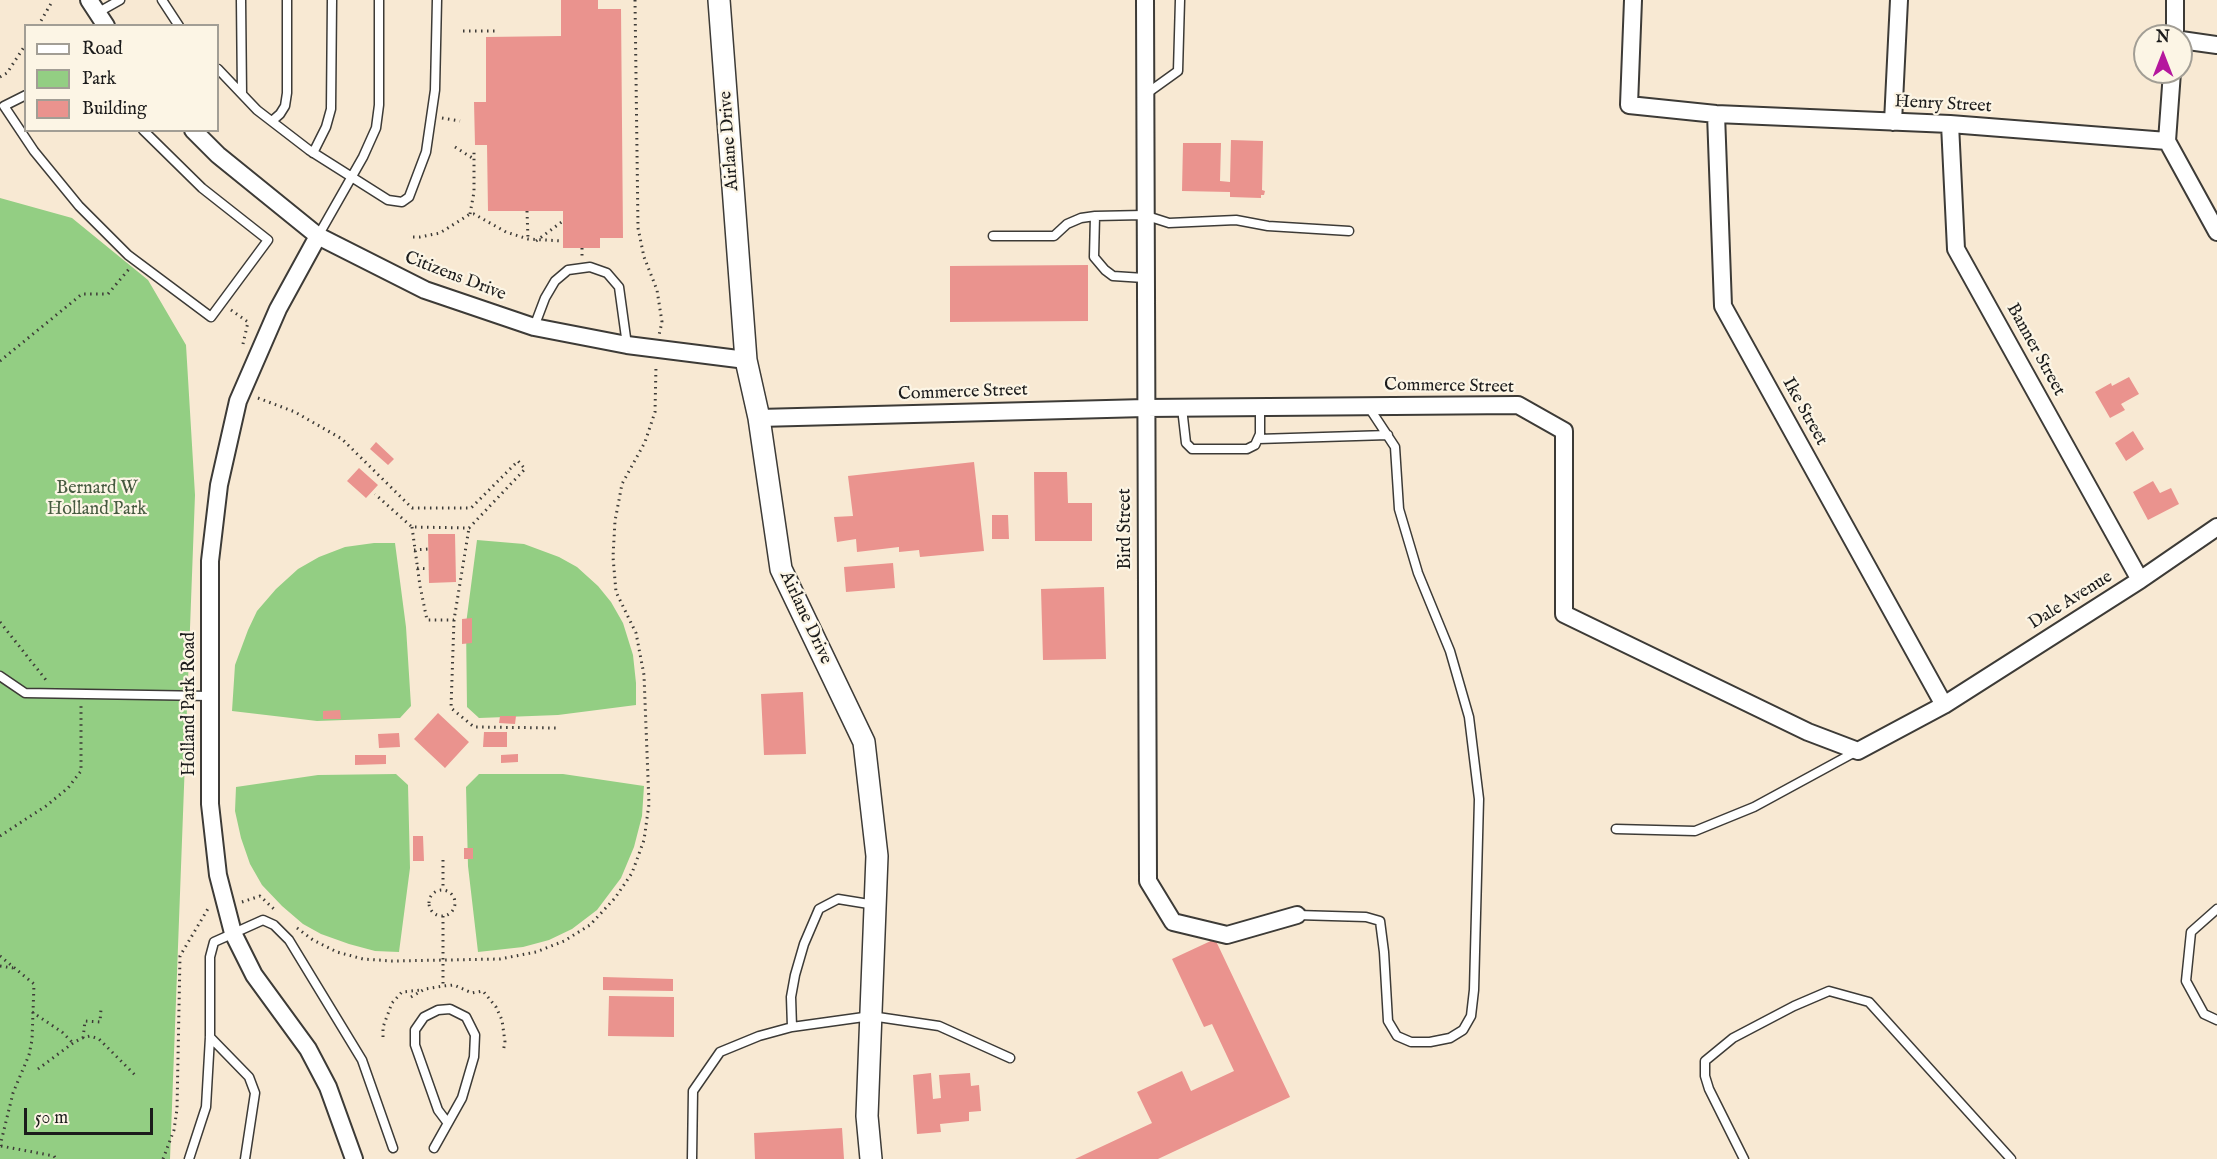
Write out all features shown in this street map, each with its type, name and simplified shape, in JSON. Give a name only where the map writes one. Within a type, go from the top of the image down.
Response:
[{"type":"street","name":"Airlane Drive","points":[[719,0],[746,360],[759,418],[781,568],[864,742],[877,856],[867,1116],[870,1159]]},
{"type":"street","name":"Bird Street","points":[[1144,0],[1148,880],[1173,922],[1227,935],[1297,915]]},
{"type":"street","name":"Henry Street","points":[[1633,0],[1629,105],[1716,114],[1950,124],[2167,141]]},
{"type":"street","points":[[1893,122],[1899,0]]},
{"type":"street","points":[[2175,0],[2175,24]]},
{"type":"street","points":[[2193,42],[2217,45]]},
{"type":"street","points":[[2171,84],[2167,141],[2217,232]]},
{"type":"street","name":"Ike Street","points":[[1716,114],[1723,306],[1944,705]]},
{"type":"street","name":"Banner Street","points":[[1950,124],[1956,249],[2140,580]]},
{"type":"street","name":"Citizens Drive","points":[[195,132],[234,170],[318,236],[424,290],[534,327],[657,350],[746,360]]},
{"type":"street","name":"Holland Park Road","points":[[318,236],[278,309],[238,401],[219,485],[210,561],[210,804],[218,875],[233,933],[254,975],[308,1049],[328,1087],[354,1159]]},
{"type":"street","name":"Commerce Street","points":[[759,418],[1145,408],[1518,405],[1564,431],[1564,614],[1808,732],[1858,751]]},
{"type":"street","name":"Dale Avenue","points":[[1944,705],[2140,580],[2217,527]]},
{"type":"street","points":[[1858,751],[1944,705]]},
{"type":"lane","points":[[97,13],[120,0]]},
{"type":"lane","points":[[162,0],[178,24]]},
{"type":"lane","points":[[241,0],[242,94]]},
{"type":"lane","points":[[272,122],[285,106],[287,93],[287,0]]},
{"type":"lane","points":[[313,153],[326,128],[331,109],[332,0]]},
{"type":"lane","points":[[318,236],[352,178],[376,128],[379,105],[379,0]]},
{"type":"lane","points":[[219,70],[272,122],[313,153],[388,200],[402,202],[409,197],[426,152],[435,90],[436,0]]},
{"type":"lane","points":[[1145,95],[1178,71],[1180,0]]},
{"type":"lane","points":[[24,95],[4,106],[34,151],[79,206],[136,261],[211,317],[268,240],[202,188],[145,132]]},
{"type":"lane","points":[[993,236],[1054,236],[1067,224],[1081,218],[1144,215],[1168,224],[1236,220],[1286,228],[1349,231]]},
{"type":"lane","points":[[1095,216],[1094,256],[1113,276],[1144,279]]},
{"type":"lane","points":[[534,327],[545,298],[555,281],[568,270],[590,267],[608,273],[619,287],[627,345]]},
{"type":"lane","points":[[1297,915],[1366,917],[1380,921],[1388,1021],[1396,1036],[1411,1042],[1430,1042],[1450,1038],[1462,1030],[1471,1016],[1474,990],[1479,799],[1470,729],[1450,651],[1418,573],[1399,509],[1395,447],[1368,406]]},
{"type":"lane","points":[[1182,408],[1186,443],[1192,449],[1247,449],[1255,445],[1260,434],[1260,407]]},
{"type":"lane","points":[[1258,439],[1388,435]]},
{"type":"lane","points":[[0,676],[25,693],[210,696]]},
{"type":"lane","points":[[1616,829],[1695,831],[1754,807],[1858,751]]},
{"type":"lane","points":[[792,1027],[791,997],[795,975],[804,944],[819,909],[838,898],[875,905]]},
{"type":"lane","points":[[2217,909],[2190,932],[2186,981],[2204,1014],[2217,1020]]},
{"type":"lane","points":[[189,1159],[206,1107],[210,1037],[210,957],[214,942],[263,920],[274,925],[289,940],[362,1059],[393,1148]]},
{"type":"lane","points":[[1744,1159],[1709,1089],[1705,1076],[1705,1062],[1733,1038],[1794,1006],[1829,991],[1869,1002],[2011,1159]]},
{"type":"lane","points":[[434,1148],[462,1098],[474,1057],[476,1035],[466,1017],[450,1009],[424,1017],[415,1030],[415,1045],[438,1110],[447,1122]]},
{"type":"lane","points":[[692,1159],[693,1091],[720,1052],[759,1036],[792,1027],[871,1016],[939,1026],[1010,1058]]},
{"type":"lane","points":[[210,1037],[249,1077],[255,1093],[245,1159]]},
{"type":"path","points":[[39,24],[53,0]]},
{"type":"path","points":[[289,922],[313,940],[337,952],[363,959],[392,961],[500,959],[537,952],[564,941],[590,925],[615,898],[632,873],[644,840],[649,804],[644,675],[636,633],[616,592],[613,557],[615,521],[622,484],[645,442],[655,412],[657,350],[662,321],[657,290],[644,257],[638,228],[635,0]]},
{"type":"path","points":[[463,32],[497,31]]},
{"type":"path","points":[[0,77],[7,73],[24,47]]},
{"type":"path","points":[[431,116],[460,122]]},
{"type":"path","points":[[455,147],[474,159]]},
{"type":"path","points":[[470,214],[474,192],[474,150]]},
{"type":"path","points":[[527,211],[528,239]]},
{"type":"path","points":[[413,237],[440,233],[470,214],[474,214],[506,232],[528,239],[563,241]]},
{"type":"path","points":[[536,241],[563,221]]},
{"type":"path","points":[[0,361],[82,294],[108,294],[136,261]]},
{"type":"path","points":[[222,303],[248,322],[242,345]]},
{"type":"path","points":[[258,398],[295,412],[342,440],[412,508],[471,508],[518,461],[525,469],[469,528],[454,620],[451,708],[474,727],[558,728]]},
{"type":"path","points":[[375,494],[412,527],[469,528]]},
{"type":"path","points":[[412,527],[427,620],[454,620]]},
{"type":"path","points":[[414,550],[428,549]]},
{"type":"path","points":[[417,568],[429,568]]},
{"type":"path","points":[[0,622],[57,694]]},
{"type":"path","points":[[0,836],[46,806],[68,788],[81,771],[81,694]]},
{"type":"path","points":[[443,860],[443,890]]},
{"type":"path","points":[[443,890],[453,895],[456,903],[453,912],[443,916],[434,913],[429,905],[431,897],[443,890]]},
{"type":"path","points":[[163,1159],[174,1130],[177,1108],[180,956],[208,908],[226,903],[242,903],[260,896],[282,916]]},
{"type":"path","points":[[443,916],[443,986]]},
{"type":"path","points":[[0,956],[34,984],[29,1055],[13,1093],[0,1146],[54,1156],[56,1159]]},
{"type":"path","points":[[0,966],[15,968]]},
{"type":"path","points":[[383,1037],[383,1027],[392,1002],[402,992],[454,985],[472,993],[483,991],[496,1006],[502,1020],[505,1042],[503,1052]]},
{"type":"path","points":[[411,997],[424,990]]},
{"type":"path","points":[[83,1038],[85,1021],[100,1022],[101,1009]]},
{"type":"path","points":[[32,1012],[62,1032],[73,1043]]},
{"type":"path","points":[[38,1070],[73,1043],[90,1036],[99,1039],[135,1075]]},
{"type":"green space","name":"Bernard W Holland Park","points":[[0,198],[72,218],[148,280],[186,345],[195,495],[170,1159],[0,1159]]},
{"type":"green space","points":[[477,540],[524,544],[559,557],[577,567],[598,586],[611,602],[623,623],[633,655],[636,705],[558,715],[479,718],[467,707],[466,624]]},
{"type":"green space","points":[[395,543],[406,627],[411,706],[400,718],[317,721],[232,711],[235,665],[257,611],[298,569],[319,557],[345,547]]},
{"type":"green space","points":[[396,774],[408,785],[410,868],[399,952],[375,951],[321,934],[303,924],[262,885],[250,864],[241,838],[235,811],[236,787],[318,775]]},
{"type":"green space","points":[[479,774],[563,774],[644,786],[642,816],[634,847],[621,878],[597,910],[572,929],[549,940],[523,947],[478,952],[468,866],[466,787]]},
{"type":"building","points":[[561,0],[598,0],[598,9],[621,9],[623,238],[600,238],[600,248],[563,248],[563,211],[488,211],[487,145],[475,145],[474,102],[486,102],[486,37],[561,36]]},
{"type":"building","points":[[1231,140],[1263,141],[1262,190],[1265,191],[1264,195],[1261,195],[1261,198],[1230,197],[1230,192],[1182,191],[1183,143],[1221,143],[1220,181],[1230,182]]},
{"type":"building","points":[[1088,265],[1088,321],[950,322],[950,266]]},
{"type":"building","points":[[2129,377],[2139,394],[2121,404],[2125,410],[2110,418],[2095,392]]},
{"type":"building","points":[[2133,431],[2144,449],[2126,461],[2115,443]]},
{"type":"building","points":[[376,442],[394,459],[388,465],[370,449]]},
{"type":"building","points":[[974,462],[984,551],[920,557],[919,550],[899,552],[899,547],[857,552],[856,539],[837,542],[834,517],[853,516],[848,476]]},
{"type":"building","points":[[359,468],[378,485],[366,498],[347,481]]},
{"type":"building","points":[[1034,472],[1067,472],[1068,503],[1092,503],[1092,541],[1035,541]]},
{"type":"building","points":[[2153,481],[2160,493],[2171,488],[2179,504],[2148,520],[2133,492]]},
{"type":"building","points":[[992,515],[1008,515],[1009,539],[992,539]]},
{"type":"building","points":[[428,534],[455,534],[456,582],[429,583]]},
{"type":"building","points":[[893,563],[895,588],[846,592],[844,567]]},
{"type":"building","points":[[1104,587],[1106,659],[1043,660],[1041,589]]},
{"type":"building","points":[[472,618],[472,643],[462,644],[462,619]]},
{"type":"building","points":[[803,692],[806,754],[764,755],[761,694]]},
{"type":"building","points":[[340,710],[341,719],[323,719],[323,711]]},
{"type":"building","points":[[438,713],[469,742],[445,768],[414,739]]},
{"type":"building","points":[[500,716],[516,716],[515,724],[499,723]]},
{"type":"building","points":[[484,732],[507,732],[507,747],[483,747]]},
{"type":"building","points":[[399,733],[400,747],[379,748],[378,734]]},
{"type":"building","points":[[518,754],[518,762],[501,763],[501,755]]},
{"type":"building","points":[[355,755],[386,755],[386,764],[355,765]]},
{"type":"building","points":[[413,836],[423,836],[424,861],[413,861]]},
{"type":"building","points":[[464,848],[473,848],[473,859],[464,859]]},
{"type":"building","points":[[1215,939],[1290,1097],[1158,1159],[1075,1159],[1152,1123],[1137,1092],[1182,1071],[1191,1091],[1234,1071],[1212,1024],[1204,1027],[1172,959]]},
{"type":"building","points":[[603,977],[673,979],[673,991],[603,990]]},
{"type":"building","points":[[609,996],[674,997],[674,1037],[608,1036]]},
{"type":"building","points":[[931,1073],[933,1099],[941,1098],[939,1075],[970,1073],[971,1086],[979,1085],[981,1111],[969,1112],[969,1121],[940,1124],[941,1132],[917,1134],[913,1075]]},
{"type":"building","points":[[842,1128],[844,1159],[755,1159],[754,1133]]}]
